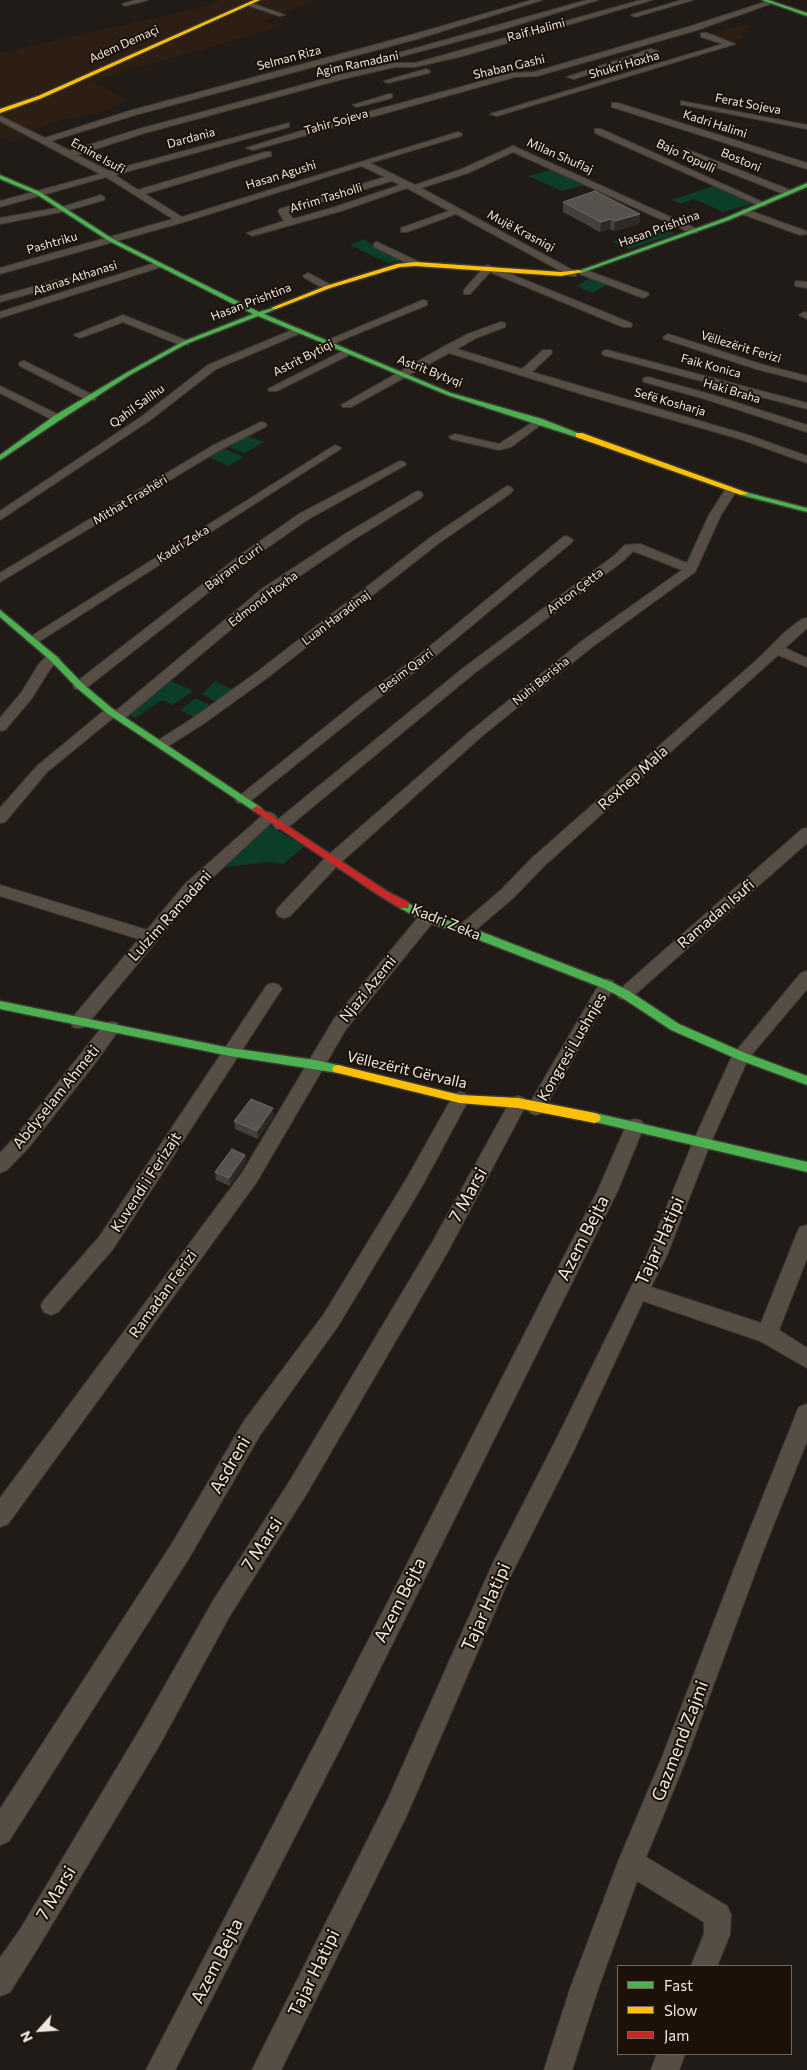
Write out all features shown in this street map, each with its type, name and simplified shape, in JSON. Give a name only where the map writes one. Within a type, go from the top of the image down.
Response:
[{"type":"street","points":[[126,4],[145,0]]},
{"type":"street","name":"Selman Riza","points":[[44,141],[132,113],[414,37],[539,0]]},
{"type":"street","points":[[374,60],[502,27],[595,0]]},
{"type":"street","name":"Agim Ramadani","points":[[70,154],[142,130],[395,65],[415,65],[460,54],[649,0]]},
{"type":"street","points":[[631,16],[690,0]]},
{"type":"street","points":[[254,2],[281,15]]},
{"type":"street","name":"Adem Demaçi","points":[[0,112],[40,97],[254,2]]},
{"type":"street","points":[[768,5],[788,8],[807,15]]},
{"type":"street","name":"Shaban Gashi","points":[[250,148],[516,75],[534,74],[768,5]]},
{"type":"street","points":[[695,38],[723,30]]},
{"type":"street","name":"Shukri Hoxha","points":[[494,114],[731,44],[704,35]]},
{"type":"street","name":"Shukri Hoxha","points":[[571,77],[666,47]]},
{"type":"street","name":"Raif Halimi","points":[[388,81],[510,49]]},
{"type":"street","points":[[345,67],[346,70],[358,74]]},
{"type":"street","points":[[474,96],[538,77],[534,74]]},
{"type":"street","points":[[345,109],[389,96]]},
{"type":"street","name":"Ferat Sojeva","points":[[684,103],[807,127]]},
{"type":"street","name":"Kadri Halimi","points":[[615,105],[807,166]]},
{"type":"street","name":"Emine Isufi","points":[[0,118],[107,174],[180,220]]},
{"type":"street","name":"Dardania","points":[[0,204],[291,124]]},
{"type":"street","name":"Bajo Topulli","points":[[598,131],[762,204]]},
{"type":"street","name":"Hasan Agushi","points":[[111,240],[458,134]]},
{"type":"street","name":"Milan Shuflaj","points":[[411,186],[465,171],[513,149],[694,231]]},
{"type":"street","points":[[137,193],[278,151]]},
{"type":"street","name":"Bostoni","points":[[686,152],[787,192]]},
{"type":"street","name":"Mujë Krasniqi","points":[[362,164],[411,186],[578,273]]},
{"type":"street","name":"Astrit Bytyqi","points":[[0,177],[38,193],[111,240],[158,265],[297,332],[450,394],[539,421],[731,490],[807,510]]},
{"type":"street","points":[[292,222],[286,218],[283,211],[392,178]]},
{"type":"street","name":"Hasan Prishtina","points":[[578,273],[744,212],[807,185]]},
{"type":"street","name":"Afrim Tasholli","points":[[252,233],[411,186]]},
{"type":"street","points":[[0,221],[63,209],[101,198]]},
{"type":"street","points":[[762,204],[777,211]]},
{"type":"street","points":[[404,230],[456,211]]},
{"type":"street","points":[[744,212],[803,234]]},
{"type":"street","name":"Pashtriku","points":[[0,271],[111,240]]},
{"type":"street","name":"Hasan Prishtina","points":[[377,245],[416,264]]},
{"type":"street","name":"Hasan Prishtina","points":[[0,458],[58,418],[184,343],[379,270],[399,265],[416,264],[578,273],[644,295]]},
{"type":"street","name":"Atanas Athanasi","points":[[0,315],[158,265]]},
{"type":"street","points":[[467,292],[488,268]]},
{"type":"street","name":"Hasan Prishtina","points":[[488,268],[627,325]]},
{"type":"street","name":"Hasan Prishtina","points":[[308,276],[328,288]]},
{"type":"street","points":[[0,299],[68,280]]},
{"type":"street","points":[[326,343],[423,304]]},
{"type":"street","points":[[79,335],[123,318],[184,343]]},
{"type":"street","points":[[347,405],[472,336],[501,325]]},
{"type":"street","name":"Qahil Salihu","points":[[0,516],[145,419],[212,367],[297,332]]},
{"type":"street","name":"Vëllezërit Ferizi","points":[[668,337],[760,367],[807,379]]},
{"type":"street","name":"Sefë Kosharja","points":[[448,349],[592,394],[744,437],[807,460]]},
{"type":"street","name":"Astrit Bytiqi","points":[[272,389],[347,352]]},
{"type":"street","points":[[525,372],[548,352]]},
{"type":"street","name":"Faik Konica","points":[[607,353],[807,406]]},
{"type":"street","points":[[24,364],[91,398]]},
{"type":"street","name":"Haki Braha","points":[[648,380],[709,397],[807,429]]},
{"type":"street","points":[[0,389],[58,418]]},
{"type":"street","points":[[455,437],[499,447],[507,445],[539,421]]},
{"type":"street","name":"Mithat Frashëri","points":[[0,578],[216,448],[261,425]]},
{"type":"street","name":"Kadri Zeka","points":[[32,640],[335,448]]},
{"type":"street","name":"Bajram Curri","points":[[80,686],[247,556],[303,517],[400,464]]},
{"type":"street","name":"Luan Haradinaj","points":[[162,744],[198,721],[262,675],[435,540],[507,490]]},
{"type":"street","points":[[691,569],[715,515],[731,490]]},
{"type":"street","name":"Edmond Hoxha","points":[[115,714],[268,592],[349,537],[417,495]]},
{"type":"street","name":"Besim Qarri","points":[[243,800],[370,698],[423,659],[567,540]]},
{"type":"street","name":"Anton Çetta","points":[[467,672],[619,558],[629,548],[636,548],[691,569]]},
{"type":"street","name":"Nuhi Berisha","points":[[284,912],[332,861],[477,733],[594,639],[691,569]]},
{"type":"street","name":"Kadri Zeka","points":[[0,613],[53,658],[80,686],[115,714],[384,894],[427,918],[465,930],[607,985],[625,994],[675,1027],[741,1056],[807,1081]]},
{"type":"street","name":"Rexhep Mala","points":[[465,930],[507,894],[538,862],[764,662],[790,635],[807,622]]},
{"type":"street","points":[[776,649],[807,663]]},
{"type":"street","points":[[0,727],[27,695],[44,667],[53,658]]},
{"type":"street","name":"Lulzim Ramadani","points":[[79,1022],[192,887],[467,672]]},
{"type":"street","points":[[0,818],[42,769],[115,714]]},
{"type":"street","name":"Ramadan Isufi","points":[[625,994],[802,839],[807,832]]},
{"type":"street","points":[[0,890],[151,937]]},
{"type":"street","name":"Njazi Azemi","points":[[315,1064],[340,1024],[427,918]]},
{"type":"street","name":"Tajar Hatipi","points":[[266,2070],[397,1808],[501,1572],[566,1442],[638,1290],[657,1255],[702,1142],[741,1056],[807,977]]},
{"type":"street","name":"Kongresi Lushnjes","points":[[527,1106],[607,985]]},
{"type":"street","name":"Kuvendi i Ferizajt","points":[[52,1306],[106,1242],[273,989]]},
{"type":"street","name":"Vëllezërit Gërvalla","points":[[0,1005],[230,1052],[315,1064],[460,1099],[527,1106],[635,1126],[807,1167]]},
{"type":"street","name":"Abdyselam Ahmeti","points":[[0,1166],[90,1057],[110,1028]]},
{"type":"street","name":"Ramadan Ferizi","points":[[0,1516],[250,1178],[282,1125],[315,1064]]},
{"type":"street","name":"Asdreni","points":[[0,1832],[181,1550],[252,1428],[331,1320],[414,1183],[460,1099]]},
{"type":"street","name":"7 Marsi","points":[[0,1982],[30,1937],[150,1735],[221,1609],[309,1469],[440,1247],[527,1106]]},
{"type":"street","name":"Azem Bejta","points":[[160,2070],[334,1734],[608,1190],[635,1126]]},
{"type":"street","points":[[767,1334],[807,1233]]},
{"type":"street","points":[[638,1290],[767,1334],[807,1359]]},
{"type":"street","name":"Gazmend Zajmi","points":[[558,2070],[584,1989],[631,1862],[673,1762],[751,1554],[807,1414]]},
{"type":"street","points":[[631,1862],[718,1915],[717,1934],[704,1965]]},
{"type":"street","points":[[664,2070],[671,2055]]},
{"type":"shaded area","points":[[220,0],[317,0],[300,5],[265,21],[282,26],[93,81],[126,100],[102,113],[64,119],[31,131],[29,136],[9,142],[0,137],[0,53],[206,6]]},
{"type":"shaded area","points":[[745,24],[748,26],[742,29],[747,31],[740,34],[746,37],[734,42],[710,35]]},
{"type":"green space","points":[[550,170],[584,185],[562,191],[528,176]]},
{"type":"green space","points":[[716,185],[759,202],[723,212],[694,199],[680,204],[672,200]]},
{"type":"green space","points":[[658,227],[675,234],[629,249],[612,242]]},
{"type":"green space","points":[[363,239],[402,261],[388,263],[350,245]]},
{"type":"green space","points":[[590,278],[608,284],[593,293],[576,286]]},
{"type":"green space","points":[[239,433],[264,442],[245,453],[219,444]]},
{"type":"green space","points":[[216,445],[244,457],[228,466],[202,454]]},
{"type":"green space","points":[[169,680],[193,691],[173,705],[162,700],[135,718],[123,712]]},
{"type":"green space","points":[[215,681],[232,689],[216,702],[202,694]]},
{"type":"green space","points":[[196,698],[211,706],[194,717],[180,710]]},
{"type":"green space","points":[[266,824],[305,846],[283,864],[269,862],[216,868]]},
{"type":"building","points":[[595,191],[640,214],[615,221],[611,219],[601,222],[563,202]]},
{"type":"building","points":[[251,1099],[273,1108],[257,1131],[234,1121]]},
{"type":"building","points":[[232,1149],[245,1155],[229,1178],[215,1172]]},
{"type":"traffic: fast","points":[[764,0],[807,15]]},
{"type":"traffic: fast","points":[[0,177],[38,193],[111,240],[258,314],[449,394],[579,435]]},
{"type":"traffic: fast","points":[[579,272],[727,219],[807,185]]},
{"type":"traffic: fast","points":[[0,458],[57,418],[128,374],[184,343],[274,308]]},
{"type":"traffic: fast","points":[[744,493],[807,510]]},
{"type":"traffic: fast","points":[[0,613],[53,658],[80,686],[111,712],[257,809]]},
{"type":"traffic: fast","points":[[404,905],[427,918],[465,930],[607,985],[625,994],[675,1027],[741,1056],[807,1081]]},
{"type":"traffic: fast","points":[[0,1005],[230,1052],[338,1069]]},
{"type":"traffic: fast","points":[[595,1118],[807,1167]]},
{"type":"traffic: slow","points":[[0,111],[40,97],[258,0]]},
{"type":"traffic: slow","points":[[274,308],[328,287],[399,265],[416,264],[561,274],[579,272]]},
{"type":"traffic: slow","points":[[579,435],[744,493]]},
{"type":"traffic: slow","points":[[338,1069],[460,1099],[518,1103],[595,1118]]},
{"type":"traffic: jam","points":[[257,809],[384,894],[404,905]]}]
